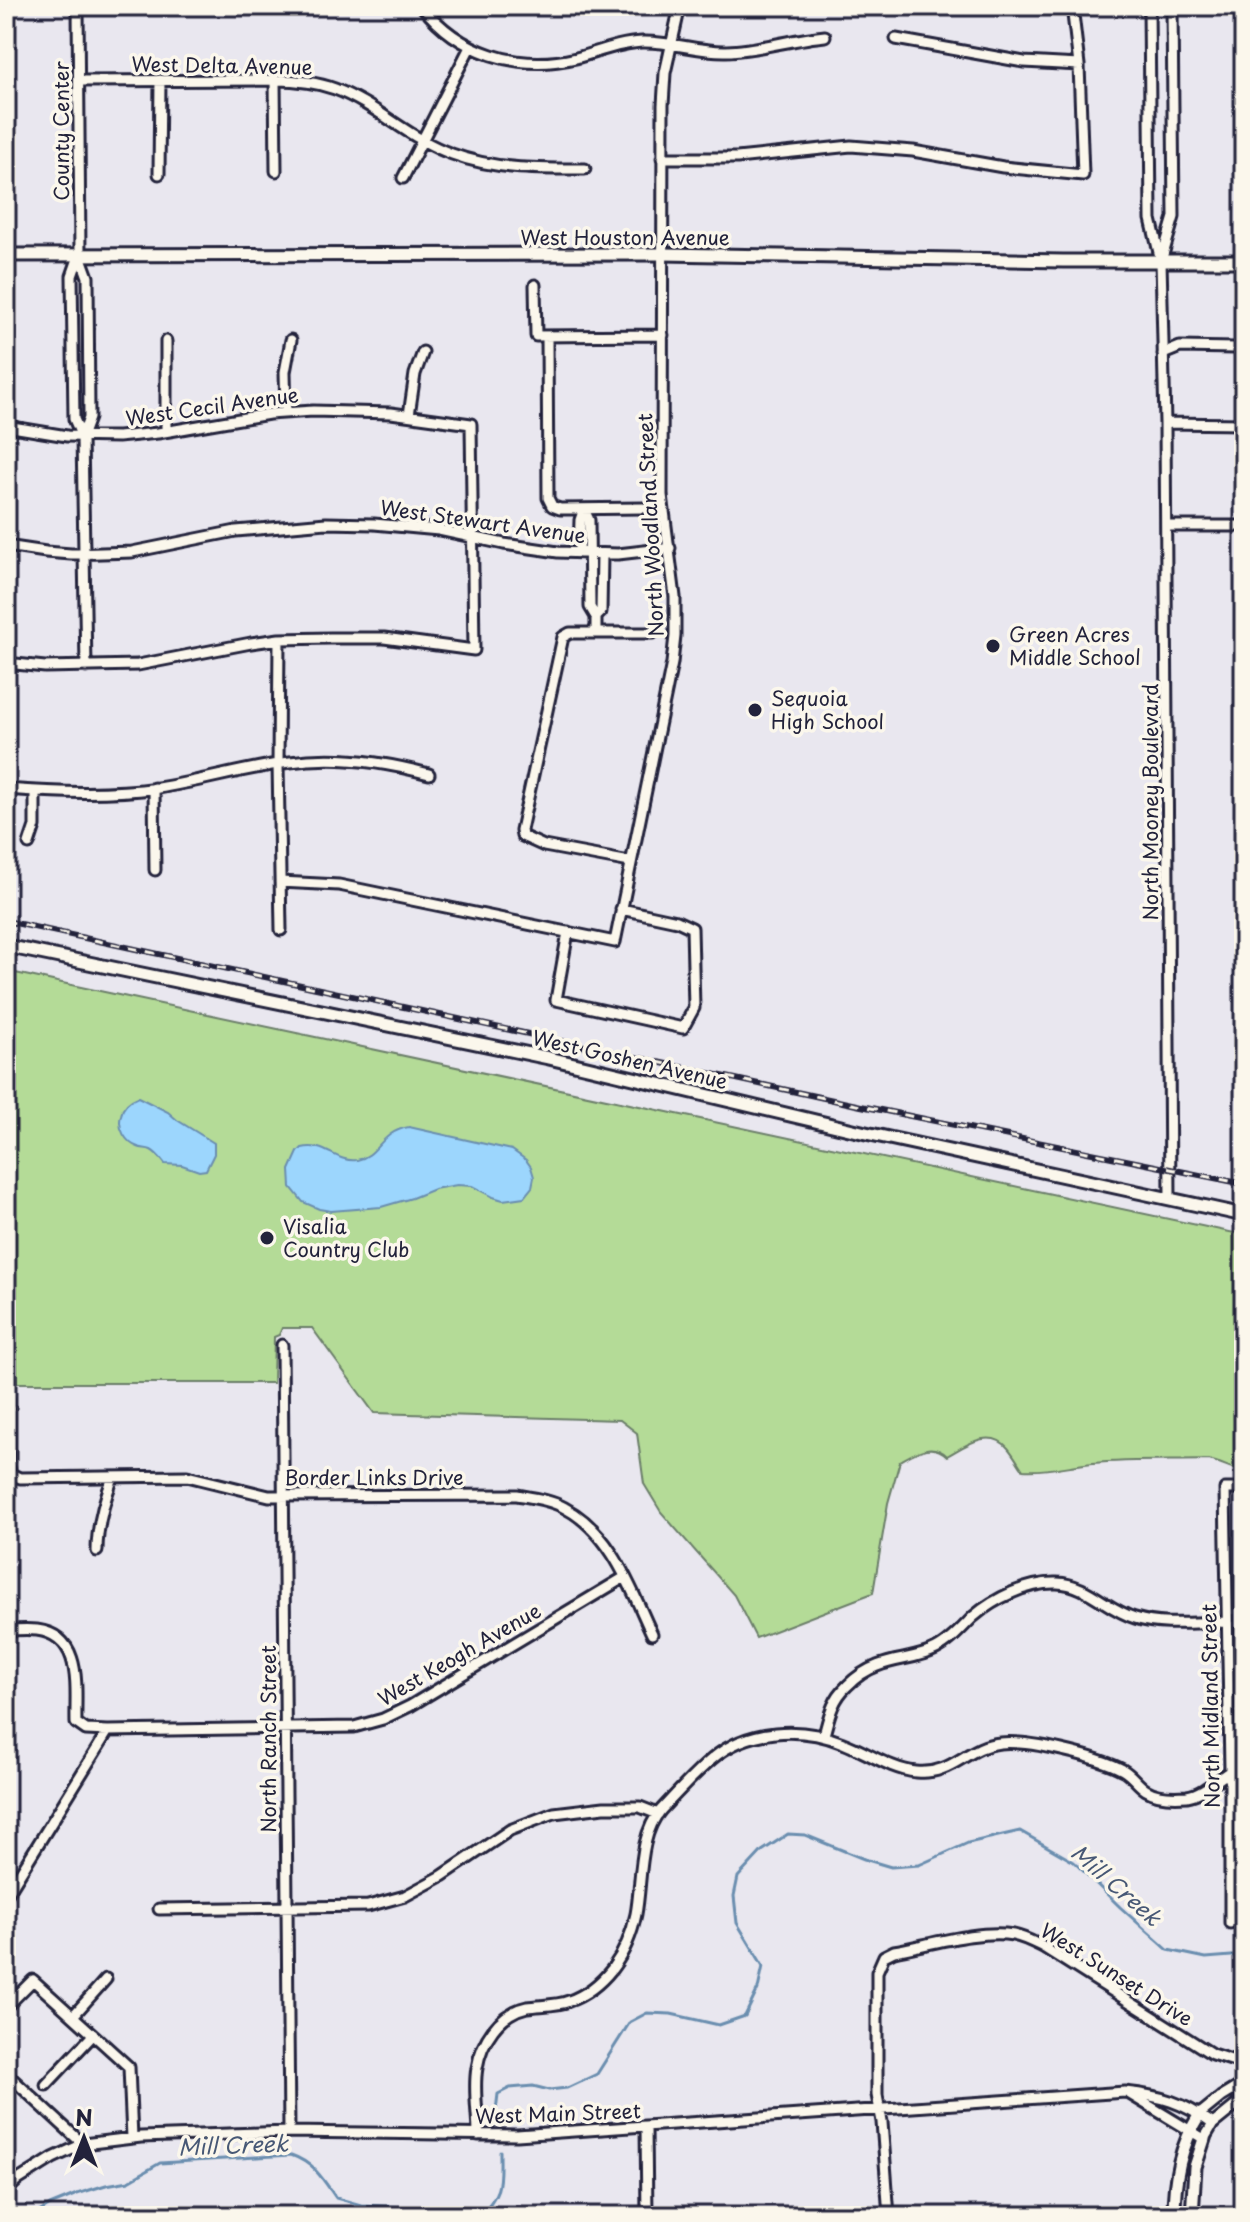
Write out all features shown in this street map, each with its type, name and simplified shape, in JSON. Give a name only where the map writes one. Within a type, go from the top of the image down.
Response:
[{"type":"main road","name":"West Houston Avenue","points":[[6,255],[663,254],[1244,261]]},
{"type":"main road","name":"West Goshen Avenue","points":[[6,946],[549,1058],[866,1133],[1244,1215]]},
{"type":"main road","points":[[1174,2216],[1177,2167],[1189,2131],[1200,2114]]},
{"type":"main road","points":[[1192,2216],[1195,2167],[1204,2139]]},
{"type":"street","name":"County Center","points":[[78,6],[80,255],[88,277],[89,418],[82,437],[86,667]]},
{"type":"street","points":[[422,6],[439,26],[470,47],[508,60],[541,63],[580,57],[625,44],[654,42],[726,51],[825,36]]},
{"type":"street","name":"North Woodland Street","points":[[568,932],[615,942],[672,663],[675,597],[662,495],[662,158],[665,73],[680,6]]},
{"type":"street","points":[[662,158],[737,158],[851,146],[913,151],[1003,167],[1083,175],[1079,65],[1072,6]]},
{"type":"street","name":"North Mooney Boulevard","points":[[1149,6],[1151,219],[1161,261],[1165,423],[1170,1199]]},
{"type":"street","name":"North Mooney Boulevard","points":[[1161,261],[1174,217],[1172,6]]},
{"type":"street","points":[[896,39],[1024,62],[1079,65]]},
{"type":"street","points":[[403,178],[470,47]]},
{"type":"street","points":[[159,174],[160,80]]},
{"type":"street","points":[[275,80],[276,171]]},
{"type":"street","name":"West Delta Avenue","points":[[79,81],[306,82],[335,89],[451,154],[482,163],[522,168],[585,169]]},
{"type":"street","name":"County Center","points":[[80,255],[72,276],[74,419],[82,437]]},
{"type":"street","points":[[535,285],[536,336],[663,335]]},
{"type":"street","points":[[547,336],[548,498],[552,506],[560,509],[643,508]]},
{"type":"street","points":[[286,413],[285,372],[291,340]]},
{"type":"street","points":[[166,341],[166,431]]},
{"type":"street","points":[[1163,354],[1180,347],[1235,348]]},
{"type":"street","points":[[409,415],[415,374],[423,352]]},
{"type":"street","name":"West Cecil Avenue","points":[[6,426],[82,437],[118,437],[286,413],[344,412],[391,413],[471,424],[473,537]]},
{"type":"street","points":[[1165,423],[1244,424]]},
{"type":"street","points":[[584,509],[589,520],[584,528],[584,553],[596,633]]},
{"type":"street","name":"West Stewart Avenue","points":[[6,546],[83,554],[132,552],[236,531],[316,523],[401,526],[535,549],[584,553],[670,548]]},
{"type":"street","points":[[1166,526],[1244,526]]},
{"type":"street","points":[[6,663],[45,667],[138,665],[279,639],[384,638],[474,650],[473,537]]},
{"type":"street","points":[[596,617],[601,612],[602,554]]},
{"type":"street","points":[[630,862],[544,846],[522,836],[521,830],[563,637],[570,633],[653,633]]},
{"type":"street","points":[[279,639],[281,930]]},
{"type":"street","points":[[6,789],[85,793],[154,788],[278,764],[325,759],[364,762],[429,774]]},
{"type":"street","points":[[154,788],[155,870]]},
{"type":"street","points":[[29,844],[35,826],[35,792]]},
{"type":"street","points":[[280,882],[339,885],[568,932],[556,1000],[683,1028],[694,1008],[692,928],[677,921],[621,909]]},
{"type":"street","name":"North Ranch Street","points":[[282,1345],[289,2132]]},
{"type":"street","name":"Border Links Drive","points":[[6,1396],[8,1465],[11,1474],[20,1478],[187,1476],[269,1496],[517,1495],[564,1507],[601,1537],[625,1577],[652,1634]]},
{"type":"street","points":[[97,1551],[97,1534],[113,1477]]},
{"type":"street","name":"North Midland Street","points":[[1230,1923],[1225,1489],[1244,1489]]},
{"type":"street","name":"West Keogh Avenue","points":[[108,1731],[354,1727],[383,1719],[410,1706],[625,1577]]},
{"type":"street","points":[[824,1735],[832,1705],[844,1688],[861,1674],[877,1665],[939,1648],[977,1614],[1010,1594],[1033,1586],[1057,1583],[1074,1586],[1136,1619],[1227,1622]]},
{"type":"street","points":[[6,1630],[38,1630],[52,1634],[65,1644],[73,1656],[76,1723],[86,1730],[108,1731],[7,1893]]},
{"type":"street","points":[[478,2135],[476,2072],[480,2049],[503,2019],[523,2008],[567,2003],[600,1984],[628,1943],[635,1916],[640,1862],[658,1814],[714,1757],[747,1738],[777,1733],[824,1735],[893,1766],[931,1773],[950,1767],[977,1749],[999,1743],[1022,1744],[1078,1754],[1124,1771],[1147,1790],[1159,1795],[1189,1796],[1212,1784],[1230,1769],[1244,1764]]},
{"type":"street","points":[[159,1909],[368,1906],[405,1896],[442,1876],[510,1830],[554,1813],[604,1807],[640,1807],[658,1814]]},
{"type":"street","name":"West Sunset Drive","points":[[880,2109],[877,2095],[879,1963],[894,1951],[988,1934],[1025,1938],[1043,1947],[1212,2054],[1244,2064]]},
{"type":"street","points":[[73,2016],[106,1979]]},
{"type":"street","points":[[6,2007],[33,1980],[129,2067],[132,2138]]},
{"type":"street","points":[[46,2085],[93,2035]]},
{"type":"street","points":[[6,2073],[83,2144]]},
{"type":"street","points":[[1200,2114],[1244,2083]]},
{"type":"street","points":[[1125,2092],[1204,2139],[1213,2124],[1244,2099]]},
{"type":"street","name":"West Main Street","points":[[6,2191],[53,2158],[83,2144],[132,2138],[289,2132],[517,2135],[1125,2092],[1176,2101],[1213,2124]]},
{"type":"street","points":[[880,2109],[889,2216]]},
{"type":"street","points":[[646,2127],[647,2216]]},
{"type":"green space","name":"Visalia Country Club","points":[[6,971],[1244,1235],[1244,1471],[1208,1460],[1107,1462],[1023,1470],[1008,1448],[993,1439],[978,1440],[947,1456],[936,1449],[918,1452],[900,1461],[888,1503],[873,1593],[756,1638],[734,1595],[661,1512],[644,1484],[637,1433],[620,1420],[374,1413],[312,1328],[282,1328],[279,1335],[274,1337],[273,1383],[17,1383],[16,1314],[6,1314]]},
{"type":"water","points":[[138,1097],[168,1112],[214,1143],[214,1154],[206,1170],[165,1164],[153,1151],[140,1148],[126,1139],[121,1130],[121,1115],[127,1104]]},
{"type":"water","points":[[409,1127],[512,1150],[531,1167],[534,1177],[532,1187],[524,1197],[503,1200],[472,1186],[457,1185],[434,1189],[381,1207],[331,1211],[303,1202],[291,1187],[290,1170],[302,1148],[317,1148],[343,1159],[357,1160],[370,1154],[391,1134]]},
{"type":"waterway","name":"Mill Creek","points":[[495,2119],[498,2094],[510,2088],[567,2088],[597,2074],[630,2022],[647,2013],[671,2014],[719,2025],[745,2016],[758,1989],[763,1966],[737,1923],[734,1896],[738,1877],[762,1851],[788,1834],[805,1835],[891,1867],[919,1865],[968,1843],[1020,1831],[1074,1862],[1168,1950],[1206,1958],[1244,1955]]},
{"type":"waterway","name":"Mill Creek","points":[[479,2216],[496,2193],[500,2151]]},
{"type":"waterway","name":"Mill Creek","points":[[33,2216],[77,2194],[129,2181],[160,2163],[291,2155],[312,2167],[336,2198],[361,2205],[400,2207],[426,2216]]},
{"type":"railway","points":[[6,921],[861,1106],[1244,1184]]},
{"type":"place","name":"Green Acres Middle School","points":[[993,646]]},
{"type":"place","name":"Sequoia High School","points":[[755,710]]},
{"type":"place","name":"Visalia Country Club","points":[[267,1238]]}]
